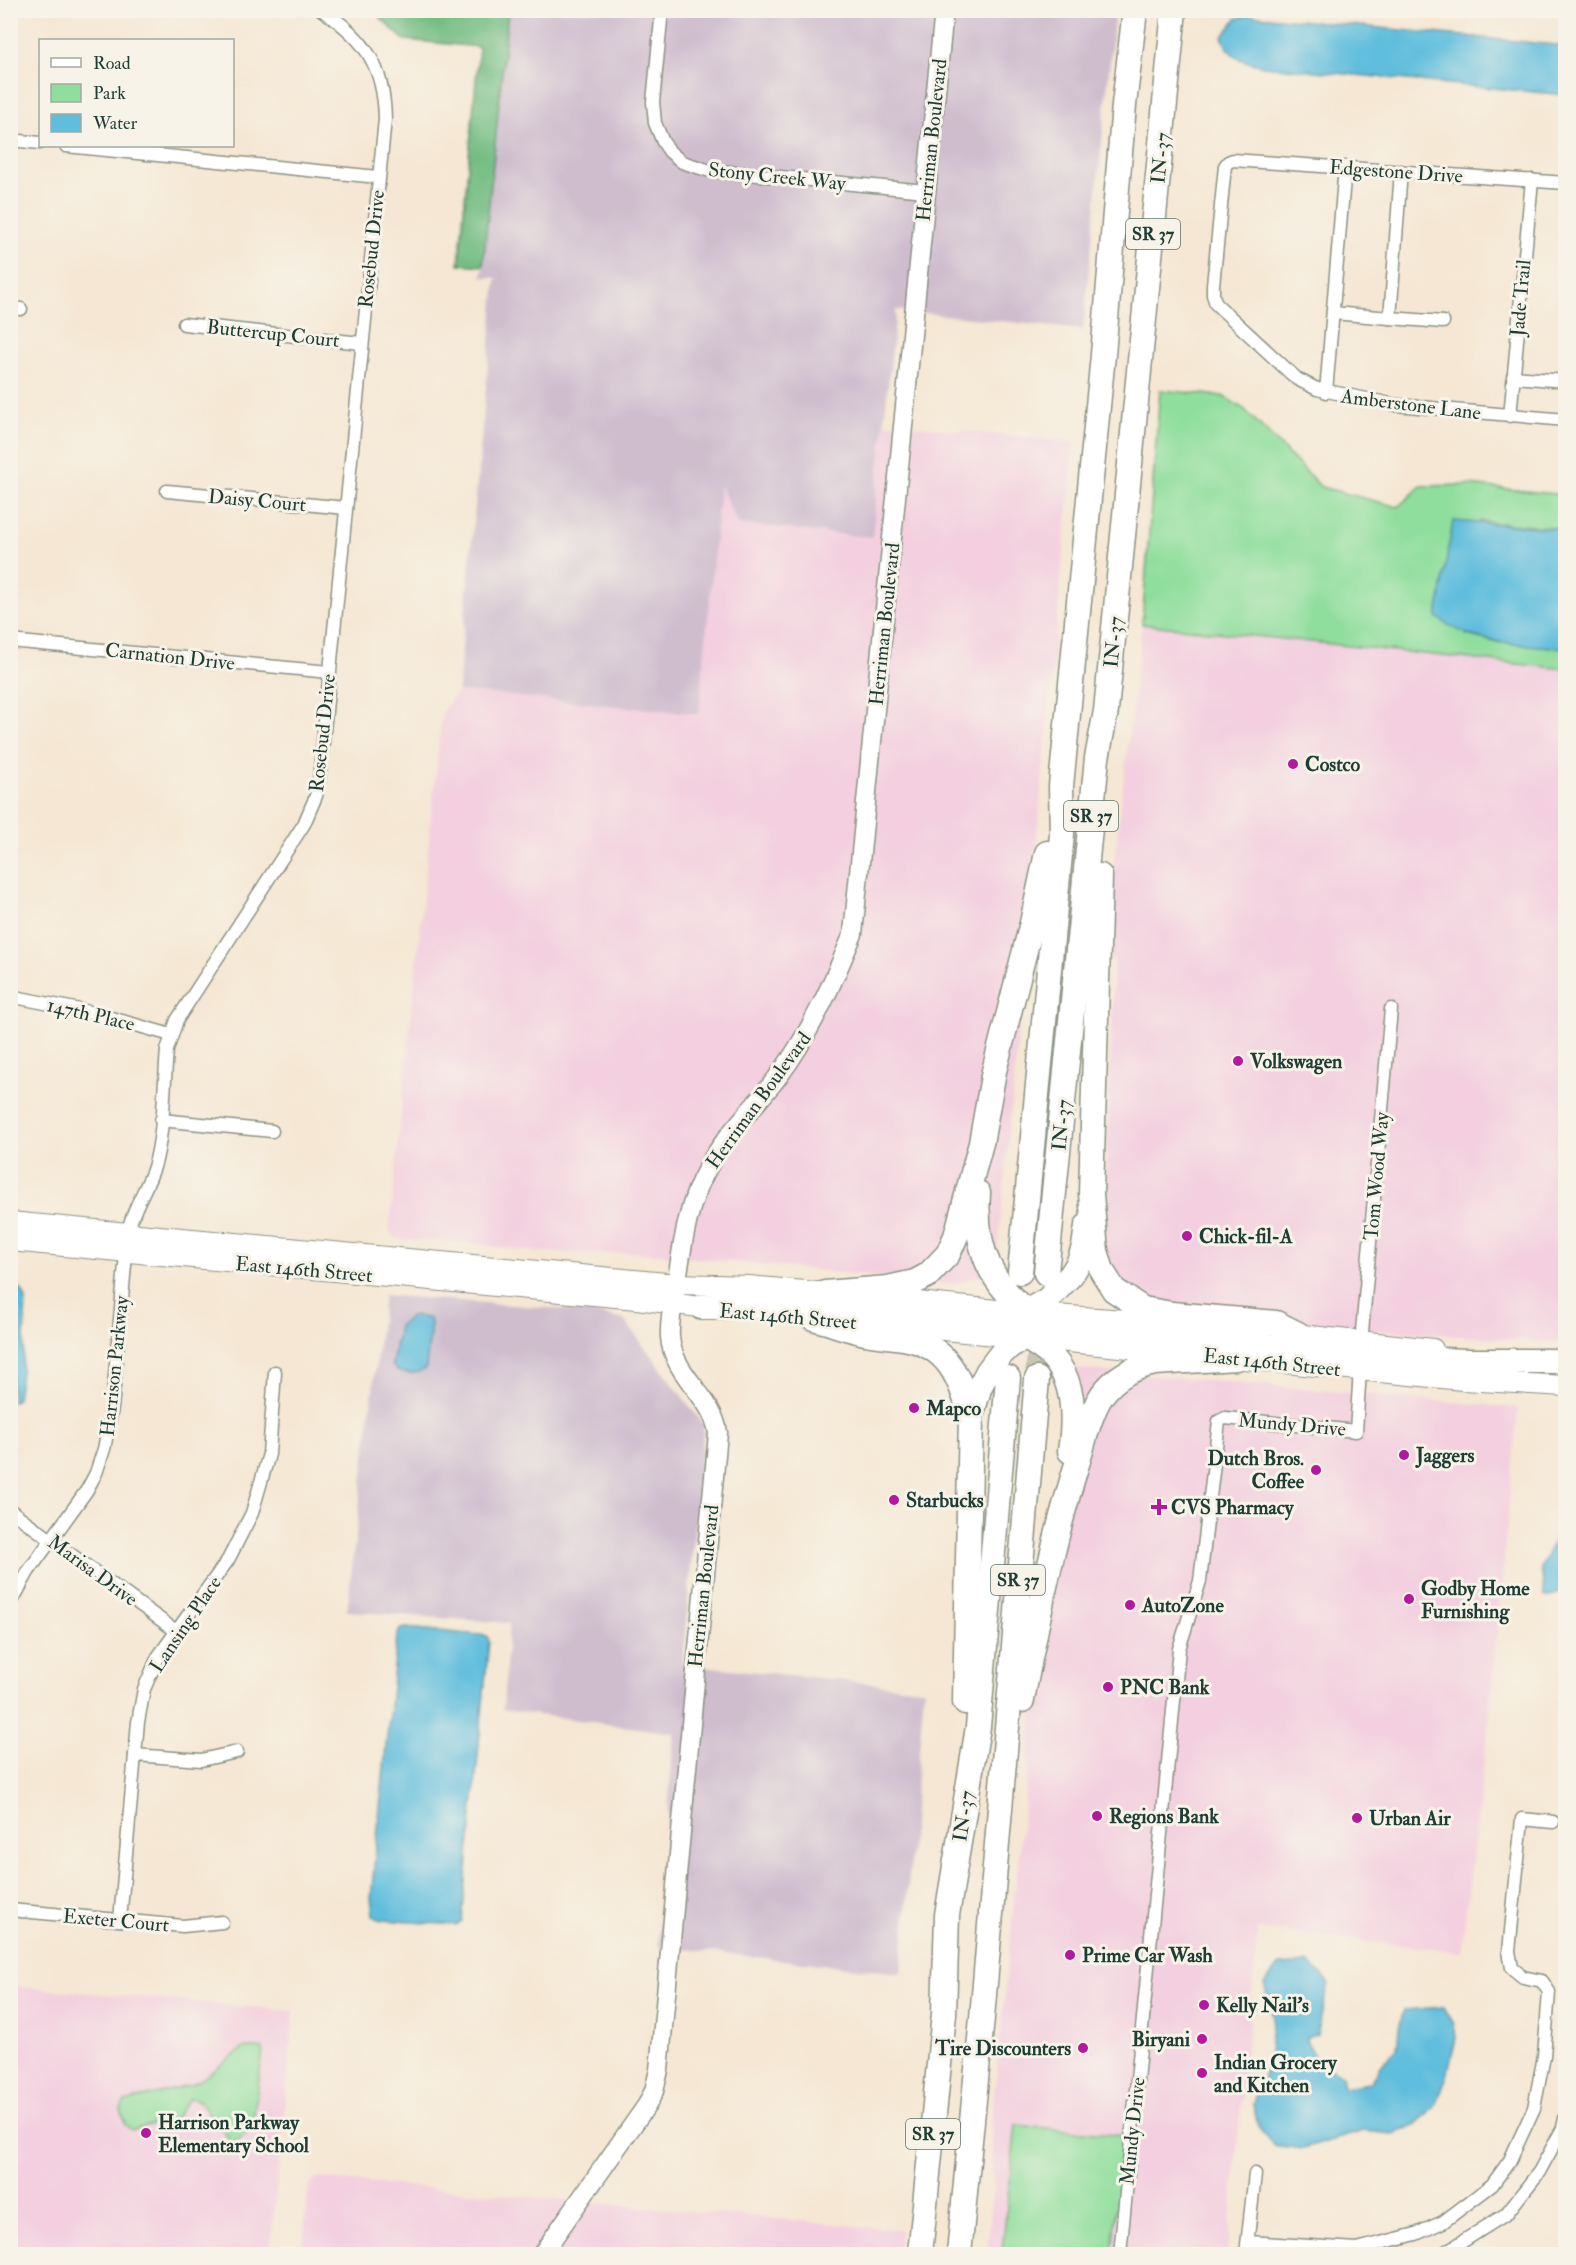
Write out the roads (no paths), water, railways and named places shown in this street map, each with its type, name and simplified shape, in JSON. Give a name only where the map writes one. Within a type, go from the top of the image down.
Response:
[{"type":"highway","name":"IN-37","points":[[1020,1272],[1062,834],[1061,786],[1103,355],[1124,105],[1135,10]]},
{"type":"highway","name":"IN-37","points":[[1046,1273],[1096,758],[1106,711],[1174,10]]},
{"type":"highway","points":[[701,1307],[812,1306],[982,1321],[992,1313],[1027,1313],[1057,1292],[1078,1264],[1084,1247],[1091,1194],[1106,711]]},
{"type":"highway","points":[[825,1293],[888,1288],[915,1282],[928,1275],[948,1254],[956,1236],[981,1143],[994,1071],[1032,923],[1061,786]]},
{"type":"highway","points":[[981,1143],[976,1213],[978,1232],[982,1252],[1002,1288],[1027,1313],[1057,1330],[1100,1346]]},
{"type":"highway","points":[[1091,1194],[1096,1251],[1102,1271],[1114,1290],[1125,1299],[1143,1309],[1172,1314],[1276,1323],[1298,1335]]},
{"type":"highway","points":[[992,1313],[1049,1354],[1060,1368],[1073,1408],[1074,1425],[1062,1513],[1031,1652],[1014,1746],[1003,1781]]},
{"type":"highway","points":[[813,1318],[869,1334],[906,1338],[930,1347],[953,1369],[961,1382],[971,1416]]},
{"type":"highway","points":[[969,1774],[965,1725],[971,1416],[980,1386],[1000,1355],[1026,1338],[1068,1329],[1299,1349],[1351,1350],[1361,1343]]},
{"type":"highway","points":[[1062,1513],[1096,1406],[1113,1383],[1132,1370],[1155,1363],[1236,1358]]},
{"type":"highway","points":[[1360,1370],[1384,1358],[1559,1361]]},
{"type":"highway","name":"IN-37","points":[[920,2254],[944,2014],[947,1915],[978,1727],[1008,1378]]},
{"type":"highway","name":"IN-37","points":[[959,2254],[1003,1781],[1036,1379]]},
{"type":"main road","name":"East 146th Street","points":[[10,1222],[127,1243],[701,1307],[1463,1380],[1566,1386]]},
{"type":"main road","name":"East 146th Street","points":[[10,1241],[127,1243],[677,1284],[750,1286],[992,1313]]},
{"type":"main road","name":"East 146th Street","points":[[1027,1313],[1298,1335],[1559,1361]]},
{"type":"street","name":"Rosebud Drive","points":[[127,1243],[131,1218],[154,1168],[158,1153],[171,1035],[197,988],[304,824],[316,796],[322,760],[385,119],[379,75],[368,52],[358,39],[322,10]]},
{"type":"street","name":"Stony Creek Way","points":[[662,10],[653,113],[663,142],[670,152],[682,162],[707,170],[926,191]]},
{"type":"street","name":"Herriman Boulevard","points":[[542,2254],[647,2105],[654,2091],[659,2070],[718,1433],[712,1411],[679,1368],[673,1353],[670,1336],[673,1304],[692,1204],[707,1168],[734,1130],[777,1080],[812,1025],[853,934],[944,10]]},
{"type":"street","points":[[10,140],[39,143]]},
{"type":"street","points":[[76,147],[378,177]]},
{"type":"street","name":"Edgestone Drive","points":[[1228,162],[1233,160],[1566,183]]},
{"type":"street","name":"Amberstone Lane","points":[[1228,162],[1225,166],[1213,295],[1216,304],[1297,379],[1326,392],[1396,405],[1566,420]]},
{"type":"street","points":[[1326,392],[1345,168]]},
{"type":"street","points":[[1390,318],[1401,171]]},
{"type":"street","name":"Jade Trail","points":[[1509,416],[1532,180]]},
{"type":"street","points":[[1333,313],[1443,322]]},
{"type":"street","name":"Buttercup Court","points":[[184,324],[362,343]]},
{"type":"street","points":[[1513,377],[1566,381]]},
{"type":"street","name":"Daisy Court","points":[[167,491],[346,508]]},
{"type":"street","name":"Carnation Drive","points":[[10,641],[329,672]]},
{"type":"street","name":"147th Place","points":[[10,996],[90,1012],[171,1035]]},
{"type":"street","name":"Tom Wood Way","points":[[1361,1343],[1391,1009]]},
{"type":"street","points":[[161,1120],[272,1131]]},
{"type":"street","name":"Harrison Parkway","points":[[10,1605],[28,1572],[87,1490],[96,1473],[104,1449],[112,1408],[127,1243]]},
{"type":"street","name":"Mundy Drive","points":[[1120,2254],[1179,1649],[1200,1581],[1219,1421],[1225,1418],[1356,1431],[1360,1370]]},
{"type":"street","name":"Lansing Place","points":[[120,1920],[138,1722],[144,1689],[158,1657],[228,1560],[252,1513],[269,1454],[275,1372]]},
{"type":"street","name":"Marisa Drive","points":[[10,1510],[176,1630]]},
{"type":"street","points":[[135,1755],[201,1760],[215,1759],[237,1752]]},
{"type":"street","points":[[1249,2242],[1357,2249],[1416,2234],[1451,2217],[1492,2185],[1510,2160],[1534,2108],[1544,2056],[1549,1992],[1542,1981],[1523,1977],[1512,1968],[1509,1952],[1522,1819],[1553,1822]]},
{"type":"street","name":"Exeter Court","points":[[10,1910],[194,1926],[222,1922]]},
{"type":"street","points":[[1443,2254],[1506,2214],[1539,2172],[1563,2128],[1566,2113]]},
{"type":"street","points":[[1246,2254],[1255,2174]]},
{"type":"water","points":[[1249,15],[1565,46],[1565,95],[1255,64],[1233,55],[1222,37],[1236,19]]},
{"type":"water","points":[[1453,521],[1565,529],[1565,648],[1498,642],[1466,634],[1437,617]]},
{"type":"water","points":[[11,1284],[21,1289],[26,1299],[23,1359],[17,1399],[12,1402]]},
{"type":"water","points":[[411,1316],[428,1318],[431,1323],[426,1368],[416,1373],[397,1371],[392,1365],[399,1326]]},
{"type":"water","points":[[1565,1500],[1565,1592],[1545,1597],[1541,1568],[1561,1525]]},
{"type":"water","points":[[400,1629],[487,1636],[489,1641],[462,1921],[456,1925],[381,1920],[373,1916],[371,1898],[397,1636]]},
{"type":"water","points":[[1309,1963],[1329,1982],[1317,2034],[1306,2038],[1315,2058],[1342,2075],[1344,2087],[1370,2083],[1380,2066],[1397,2049],[1404,2010],[1444,2007],[1454,2024],[1456,2038],[1447,2076],[1437,2103],[1417,2124],[1394,2134],[1364,2131],[1303,2149],[1273,2145],[1258,2126],[1253,2104],[1268,2061],[1273,2017],[1264,1984],[1280,1965]]},
{"type":"tunnel","points":[[1037,1379],[1041,1327]]},
{"type":"place","name":"Costco","points":[[1293,764]]},
{"type":"place","name":"Volkswagen","points":[[1238,1061]]},
{"type":"place","name":"Chick-fil-A","points":[[1187,1236]]},
{"type":"place","name":"Mapco","points":[[914,1408]]},
{"type":"place","name":"Jaggers","points":[[1404,1455]]},
{"type":"place","name":"Dutch Bros. Coffee","points":[[1316,1470]]},
{"type":"place","name":"Starbucks","points":[[894,1500]]},
{"type":"place","name":"CVS Pharmacy","points":[[1159,1507]]},
{"type":"place","name":"Godby Home Furnishing","points":[[1409,1599]]},
{"type":"place","name":"AutoZone","points":[[1130,1605]]},
{"type":"place","name":"PNC Bank","points":[[1108,1687]]},
{"type":"place","name":"Regions Bank","points":[[1097,1816]]},
{"type":"place","name":"Urban Air","points":[[1357,1818]]},
{"type":"place","name":"Prime Car Wash","points":[[1070,1955]]},
{"type":"place","name":"Kelly Nail's","points":[[1204,2005]]},
{"type":"place","name":"Biryani","points":[[1202,2039]]},
{"type":"place","name":"Tire Discounters","points":[[1083,2048]]},
{"type":"place","name":"Indian Grocery and Kitchen","points":[[1202,2073]]},
{"type":"place","name":"Harrison Parkway Elementary School","points":[[146,2133]]}]
